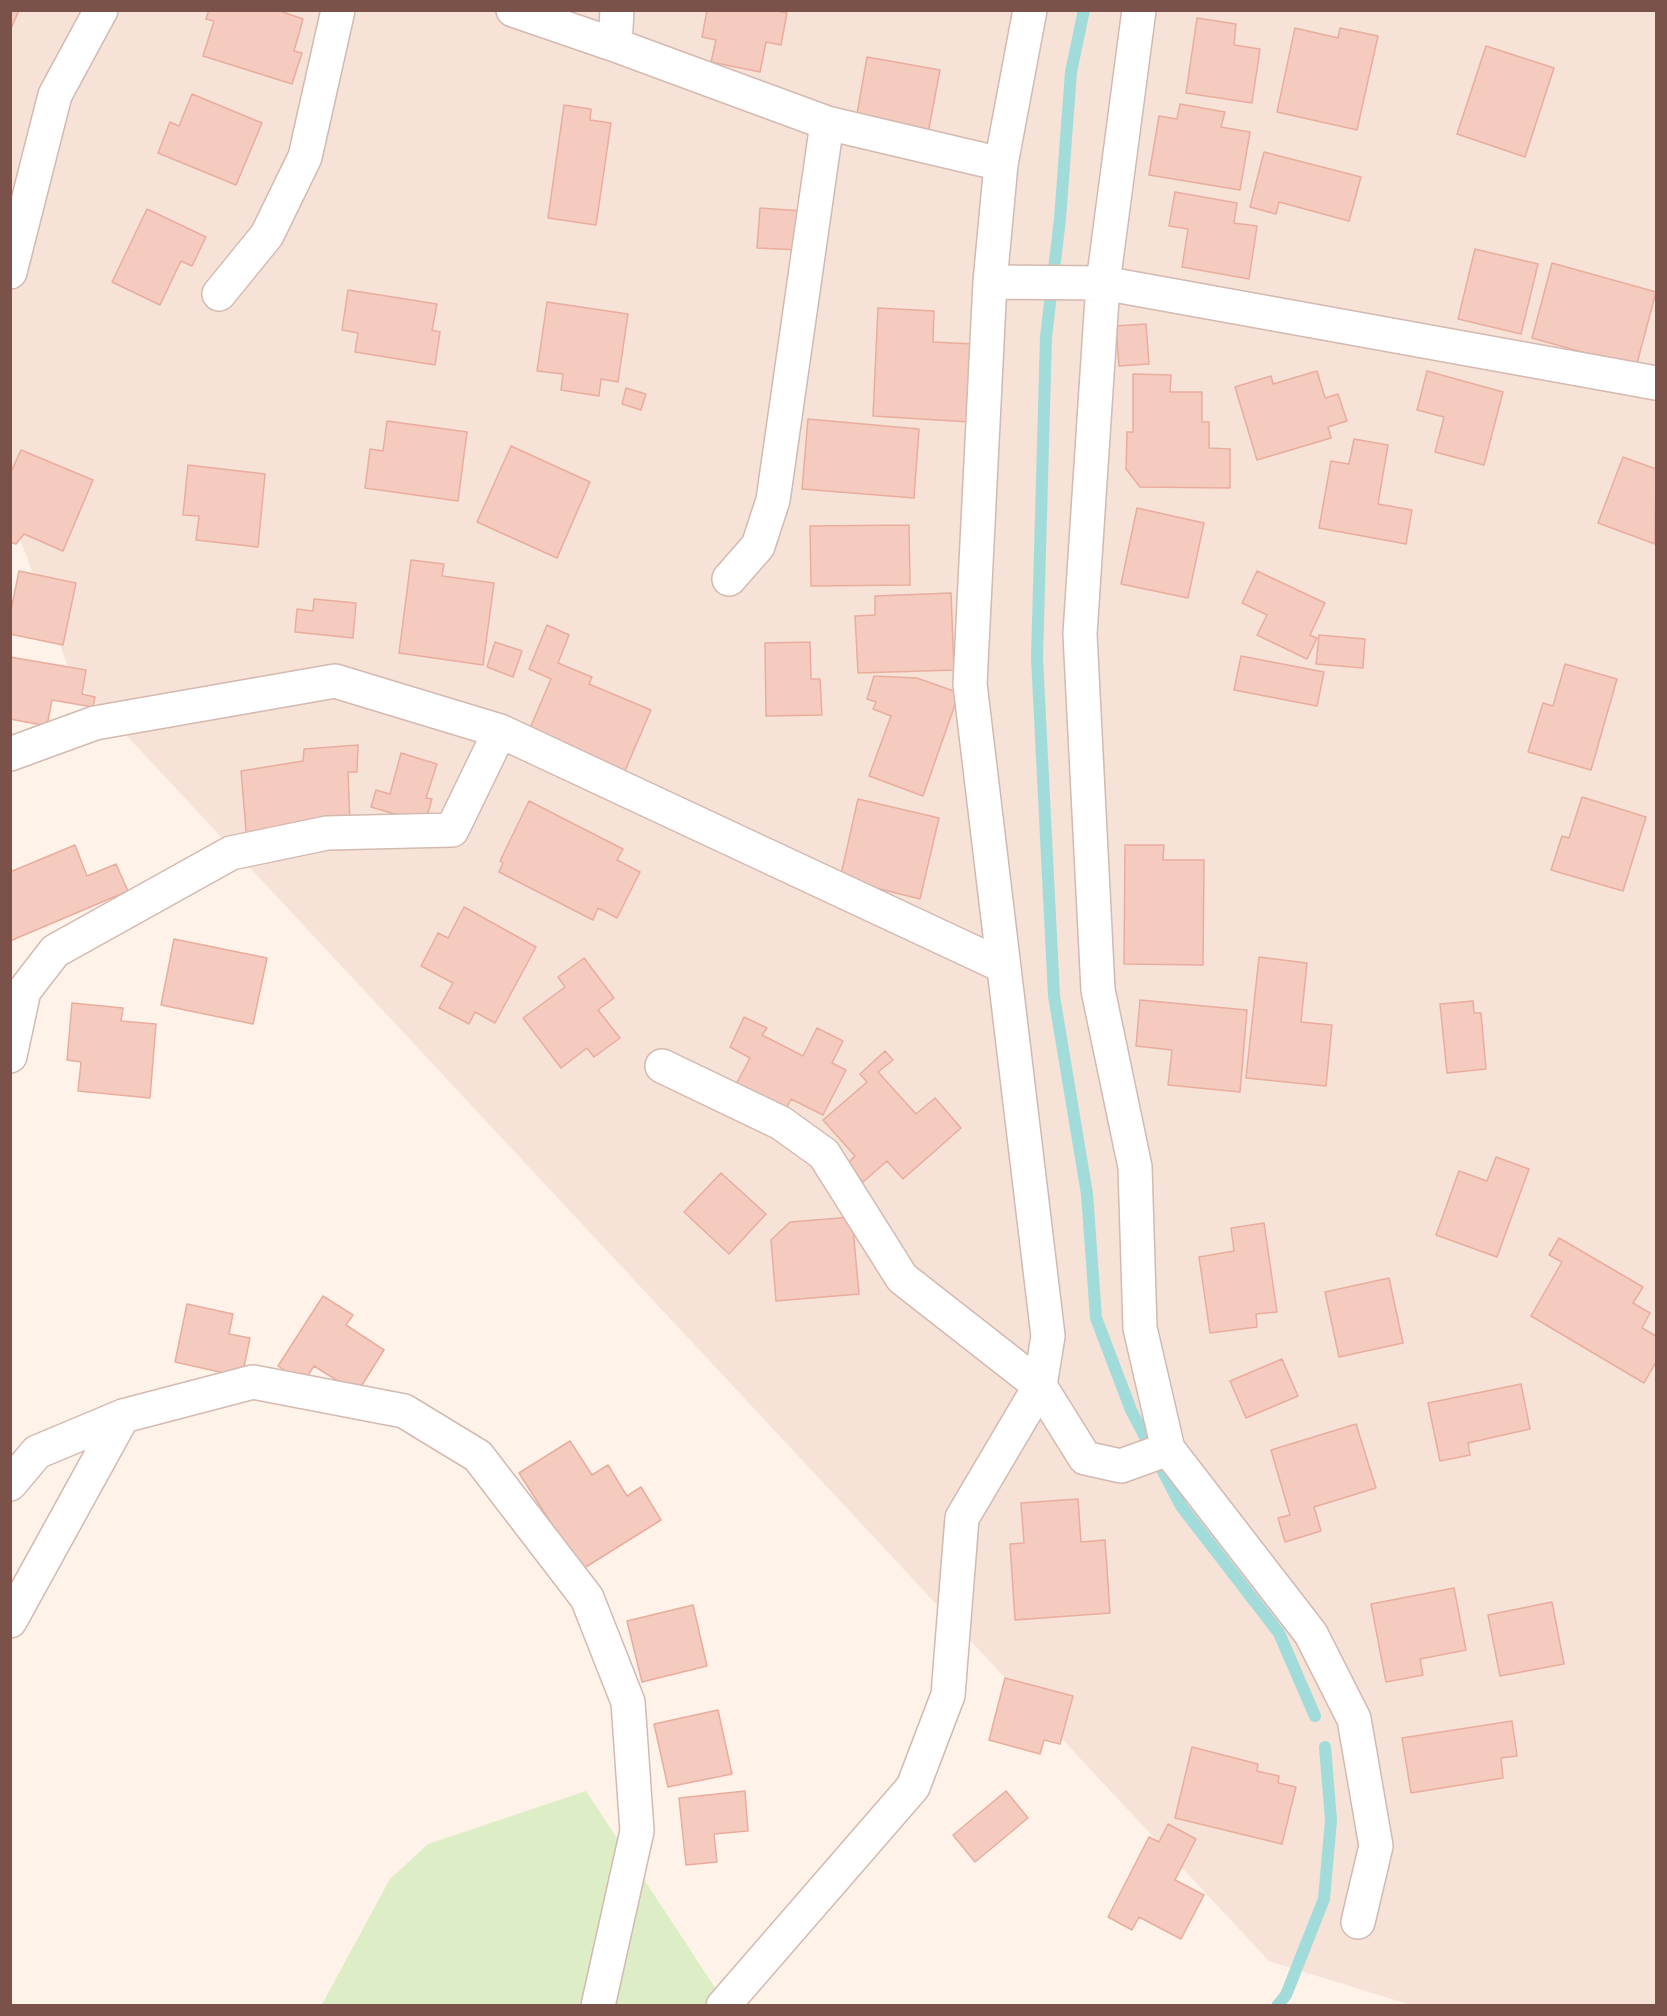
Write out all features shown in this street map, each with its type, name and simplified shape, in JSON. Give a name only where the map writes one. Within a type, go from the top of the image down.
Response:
[{"type":"street","points":[[10,272],[55,94],[101,10]]},
{"type":"street","points":[[219,294],[267,235],[305,157],[338,10]]},
{"type":"street","points":[[513,10],[827,123],[1001,164]]},
{"type":"street","points":[[615,45],[617,10]]},
{"type":"street","points":[[723,2006],[913,1787],[948,1695],[962,1518],[1040,1386],[1048,1336],[970,684],[990,282],[1001,164],[1030,10]]},
{"type":"street","points":[[1139,10],[1088,283],[1080,634],[1098,990],[1135,1167],[1140,1328],[1155,1454],[1311,1634],[1354,1719],[1376,1846],[1358,1922]]},
{"type":"street","points":[[729,579],[758,546],[773,500],[827,123]]},
{"type":"street","points":[[990,282],[1088,283],[1656,383]]},
{"type":"street","points":[[10,754],[95,723],[335,681],[500,731],[1003,966]]},
{"type":"street","points":[[10,1056],[24,991],[55,951],[231,853],[327,832],[452,830],[500,731]]},
{"type":"street","points":[[662,1066],[781,1123],[824,1154],[902,1278],[1040,1386],[1085,1458],[1121,1466],[1155,1454]]},
{"type":"street","points":[[10,1484],[37,1452],[123,1416],[253,1382],[404,1411],[478,1456],[587,1598],[628,1702],[637,1831],[598,2006]]},
{"type":"street","points":[[10,1621],[123,1416]]},
{"type":"shaded area","points":[[11,11],[1656,11],[1656,2005],[1411,2005],[1269,1961],[72,677],[11,515]]},
{"type":"green space","points":[[586,1791],[727,2006],[321,2006],[390,1879],[428,1844]]},
{"type":"building","points":[[10,10],[19,10],[10,31]]},
{"type":"building","points":[[209,10],[277,10],[303,19],[294,51],[302,53],[292,84],[203,56],[214,21],[206,19]]},
{"type":"building","points":[[707,10],[773,10],[787,13],[781,45],[766,42],[760,72],[711,62],[716,40],[702,37]]},
{"type":"building","points":[[1197,18],[1236,24],[1234,45],[1260,49],[1252,103],[1186,93]]},
{"type":"building","points":[[1295,28],[1338,38],[1340,28],[1378,36],[1357,130],[1277,112]]},
{"type":"building","points":[[1486,46],[1554,68],[1525,157],[1457,134]]},
{"type":"building","points":[[867,57],[940,70],[928,133],[856,120]]},
{"type":"building","points":[[192,94],[262,123],[236,185],[158,153],[170,122],[179,126]]},
{"type":"building","points":[[1180,104],[1225,112],[1221,127],[1250,132],[1240,190],[1149,175],[1159,116],[1177,119]]},
{"type":"building","points":[[564,105],[591,109],[590,120],[611,123],[596,225],[548,218]]},
{"type":"building","points":[[1264,152],[1361,177],[1349,221],[1279,202],[1276,214],[1250,207]]},
{"type":"building","points":[[1175,192],[1237,203],[1234,223],[1257,226],[1249,279],[1182,267],[1188,229],[1169,226]]},
{"type":"building","points":[[760,208],[803,211],[800,250],[757,248]]},
{"type":"building","points":[[147,209],[206,237],[192,266],[181,261],[160,305],[112,282]]},
{"type":"building","points":[[1475,249],[1538,264],[1521,334],[1458,319]]},
{"type":"building","points":[[1552,263],[1656,292],[1636,367],[1532,338]]},
{"type":"building","points":[[348,290],[437,304],[432,330],[440,332],[435,365],[355,352],[358,333],[342,330]]},
{"type":"building","points":[[547,302],[628,314],[618,382],[601,379],[599,396],[561,390],[563,374],[537,371]]},
{"type":"building","points":[[878,308],[934,311],[933,342],[974,344],[970,422],[873,416]]},
{"type":"building","points":[[1146,324],[1149,364],[1119,366],[1116,326]]},
{"type":"building","points":[[1317,371],[1325,398],[1338,394],[1347,421],[1328,427],[1331,438],[1257,460],[1235,387],[1271,376],[1273,384]]},
{"type":"building","points":[[1427,371],[1503,392],[1484,465],[1435,452],[1444,417],[1417,410]]},
{"type":"building","points":[[1133,374],[1171,375],[1170,392],[1202,392],[1202,422],[1209,422],[1209,448],[1230,449],[1230,488],[1140,487],[1126,469],[1127,432],[1133,432]]},
{"type":"building","points":[[626,388],[646,394],[641,410],[622,404]]},
{"type":"building","points":[[808,419],[919,429],[914,498],[802,489]]},
{"type":"building","points":[[387,421],[467,432],[458,501],[365,488],[370,449],[383,451]]},
{"type":"building","points":[[1354,439],[1388,445],[1378,504],[1412,510],[1406,544],[1319,528],[1331,461],[1349,464]]},
{"type":"building","points":[[511,446],[590,482],[557,558],[477,522]]},
{"type":"building","points":[[21,450],[93,480],[63,551],[24,534],[16,544],[10,542],[10,474]]},
{"type":"building","points":[[1623,457],[1656,469],[1655,544],[1598,523]]},
{"type":"building","points":[[188,465],[265,474],[258,547],[196,540],[199,516],[183,515]]},
{"type":"building","points":[[1137,508],[1204,523],[1188,598],[1121,584]]},
{"type":"building","points":[[909,525],[910,585],[811,586],[810,526]]},
{"type":"building","points":[[411,560],[444,564],[442,576],[494,583],[483,665],[399,653]]},
{"type":"building","points":[[19,571],[76,583],[63,645],[10,634],[10,615]]},
{"type":"building","points":[[1257,571],[1325,603],[1310,635],[1317,638],[1307,659],[1257,635],[1267,615],[1242,603]]},
{"type":"building","points":[[951,593],[954,670],[858,673],[855,616],[875,615],[875,596]]},
{"type":"building","points":[[314,599],[356,603],[353,638],[295,632],[297,609],[313,611]]},
{"type":"building","points":[[547,625],[569,635],[558,663],[592,677],[589,684],[651,710],[624,773],[528,733],[551,679],[529,669]]},
{"type":"building","points":[[1319,635],[1365,639],[1363,668],[1316,664]]},
{"type":"building","points":[[495,642],[522,651],[513,677],[487,667]]},
{"type":"building","points":[[810,642],[811,679],[820,679],[822,715],[766,716],[765,643]]},
{"type":"building","points":[[1241,656],[1324,672],[1317,706],[1234,690]]},
{"type":"building","points":[[10,657],[86,670],[82,694],[95,697],[93,707],[52,700],[47,726],[10,719]]},
{"type":"building","points":[[1565,664],[1617,679],[1591,770],[1528,752],[1543,703],[1553,706]]},
{"type":"building","points":[[874,676],[917,678],[959,693],[923,796],[869,776],[891,716],[873,709],[876,702],[867,699]]},
{"type":"building","points":[[358,745],[357,772],[348,772],[350,824],[247,843],[241,771],[303,761],[304,749]]},
{"type":"building","points":[[401,753],[437,764],[426,798],[432,799],[425,823],[371,807],[376,790],[390,794]]},
{"type":"building","points":[[1582,797],[1646,817],[1623,891],[1551,870],[1562,836],[1569,838]]},
{"type":"building","points":[[858,799],[939,818],[920,899],[840,879]]},
{"type":"building","points":[[529,801],[623,849],[617,860],[640,872],[617,918],[598,908],[593,920],[499,872],[503,863],[500,861]]},
{"type":"building","points":[[75,845],[87,876],[116,864],[128,891],[10,941],[10,872]]},
{"type":"building","points":[[1125,845],[1164,845],[1163,860],[1204,860],[1203,965],[1124,964]]},
{"type":"building","points":[[464,907],[536,947],[495,1023],[475,1012],[469,1024],[439,1008],[453,983],[421,966],[438,933],[448,938]]},
{"type":"building","points":[[174,939],[267,958],[253,1024],[161,1005]]},
{"type":"building","points":[[1259,957],[1307,963],[1301,1022],[1332,1025],[1326,1086],[1246,1078]]},
{"type":"building","points":[[584,958],[614,998],[598,1010],[620,1038],[594,1057],[587,1048],[561,1068],[523,1018],[565,987],[558,977]]},
{"type":"building","points":[[1140,1000],[1247,1010],[1240,1092],[1168,1085],[1172,1050],[1136,1046]]},
{"type":"building","points":[[1473,1001],[1474,1013],[1481,1013],[1486,1069],[1447,1073],[1440,1004]]},
{"type":"building","points":[[72,1003],[123,1008],[121,1021],[156,1024],[150,1098],[78,1091],[81,1062],[67,1060]]},
{"type":"building","points":[[744,1017],[767,1028],[762,1035],[803,1056],[817,1028],[843,1041],[832,1063],[846,1070],[823,1115],[791,1099],[785,1111],[735,1086],[750,1058],[730,1047]]},
{"type":"building","points":[[885,1051],[893,1060],[878,1072],[916,1114],[935,1098],[961,1128],[903,1179],[887,1161],[863,1182],[847,1164],[855,1156],[823,1120],[867,1082],[860,1074]]},
{"type":"building","points":[[1496,1157],[1529,1169],[1497,1257],[1436,1235],[1459,1171],[1487,1181]]},
{"type":"building","points":[[721,1173],[766,1214],[729,1254],[684,1212]]},
{"type":"building","points":[[852,1217],[859,1294],[776,1301],[771,1240],[790,1222]]},
{"type":"building","points":[[1264,1223],[1277,1312],[1256,1314],[1257,1327],[1210,1333],[1199,1257],[1234,1251],[1231,1228]]},
{"type":"building","points":[[1559,1238],[1643,1287],[1633,1303],[1650,1313],[1642,1328],[1656,1336],[1656,1362],[1644,1383],[1531,1316],[1562,1262],[1549,1255]]},
{"type":"building","points":[[1389,1278],[1403,1343],[1339,1357],[1325,1292]]},
{"type":"building","points":[[323,1296],[353,1315],[346,1325],[384,1350],[357,1393],[314,1366],[303,1383],[278,1366]]},
{"type":"building","points":[[187,1304],[233,1314],[229,1334],[250,1338],[242,1377],[175,1362]]},
{"type":"building","points":[[1282,1359],[1298,1396],[1246,1418],[1230,1381]]},
{"type":"building","points":[[1521,1384],[1530,1429],[1468,1443],[1470,1455],[1440,1461],[1428,1403]]},
{"type":"building","points":[[1356,1424],[1376,1488],[1314,1507],[1321,1531],[1285,1542],[1278,1518],[1290,1515],[1271,1450]]},
{"type":"building","points":[[570,1441],[592,1475],[608,1465],[627,1496],[641,1487],[661,1520],[581,1570],[519,1473]]},
{"type":"building","points":[[1078,1499],[1081,1542],[1105,1540],[1110,1613],[1015,1620],[1010,1544],[1024,1543],[1021,1503]]},
{"type":"building","points":[[1454,1588],[1466,1650],[1420,1659],[1423,1675],[1386,1682],[1371,1604]]},
{"type":"building","points":[[1552,1602],[1564,1664],[1500,1676],[1488,1615]]},
{"type":"building","points":[[693,1605],[707,1666],[642,1682],[627,1621]]},
{"type":"building","points":[[1005,1678],[1073,1696],[1060,1744],[1044,1740],[1040,1754],[989,1740]]},
{"type":"building","points":[[718,1710],[732,1774],[668,1787],[654,1724]]},
{"type":"building","points":[[1512,1721],[1517,1756],[1501,1758],[1503,1778],[1411,1793],[1402,1738]]},
{"type":"building","points":[[1192,1747],[1258,1764],[1257,1771],[1279,1776],[1278,1783],[1296,1787],[1282,1844],[1175,1818]]},
{"type":"building","points":[[745,1791],[748,1831],[714,1834],[717,1862],[686,1865],[679,1798]]},
{"type":"building","points":[[1006,1791],[1028,1818],[975,1862],[953,1835]]},
{"type":"building","points":[[1168,1824],[1196,1839],[1175,1880],[1204,1895],[1181,1939],[1139,1917],[1132,1930],[1108,1917],[1149,1837],[1159,1842]]},
{"type":"waterway","points":[[1084,10],[1071,72],[1060,219],[1046,337],[1037,658],[1054,996],[1087,1194],[1096,1318],[1131,1410],[1181,1506],[1279,1633],[1315,1716]]},
{"type":"waterway","points":[[1277,2006],[1286,1995],[1324,1899],[1331,1820],[1325,1747]]}]
